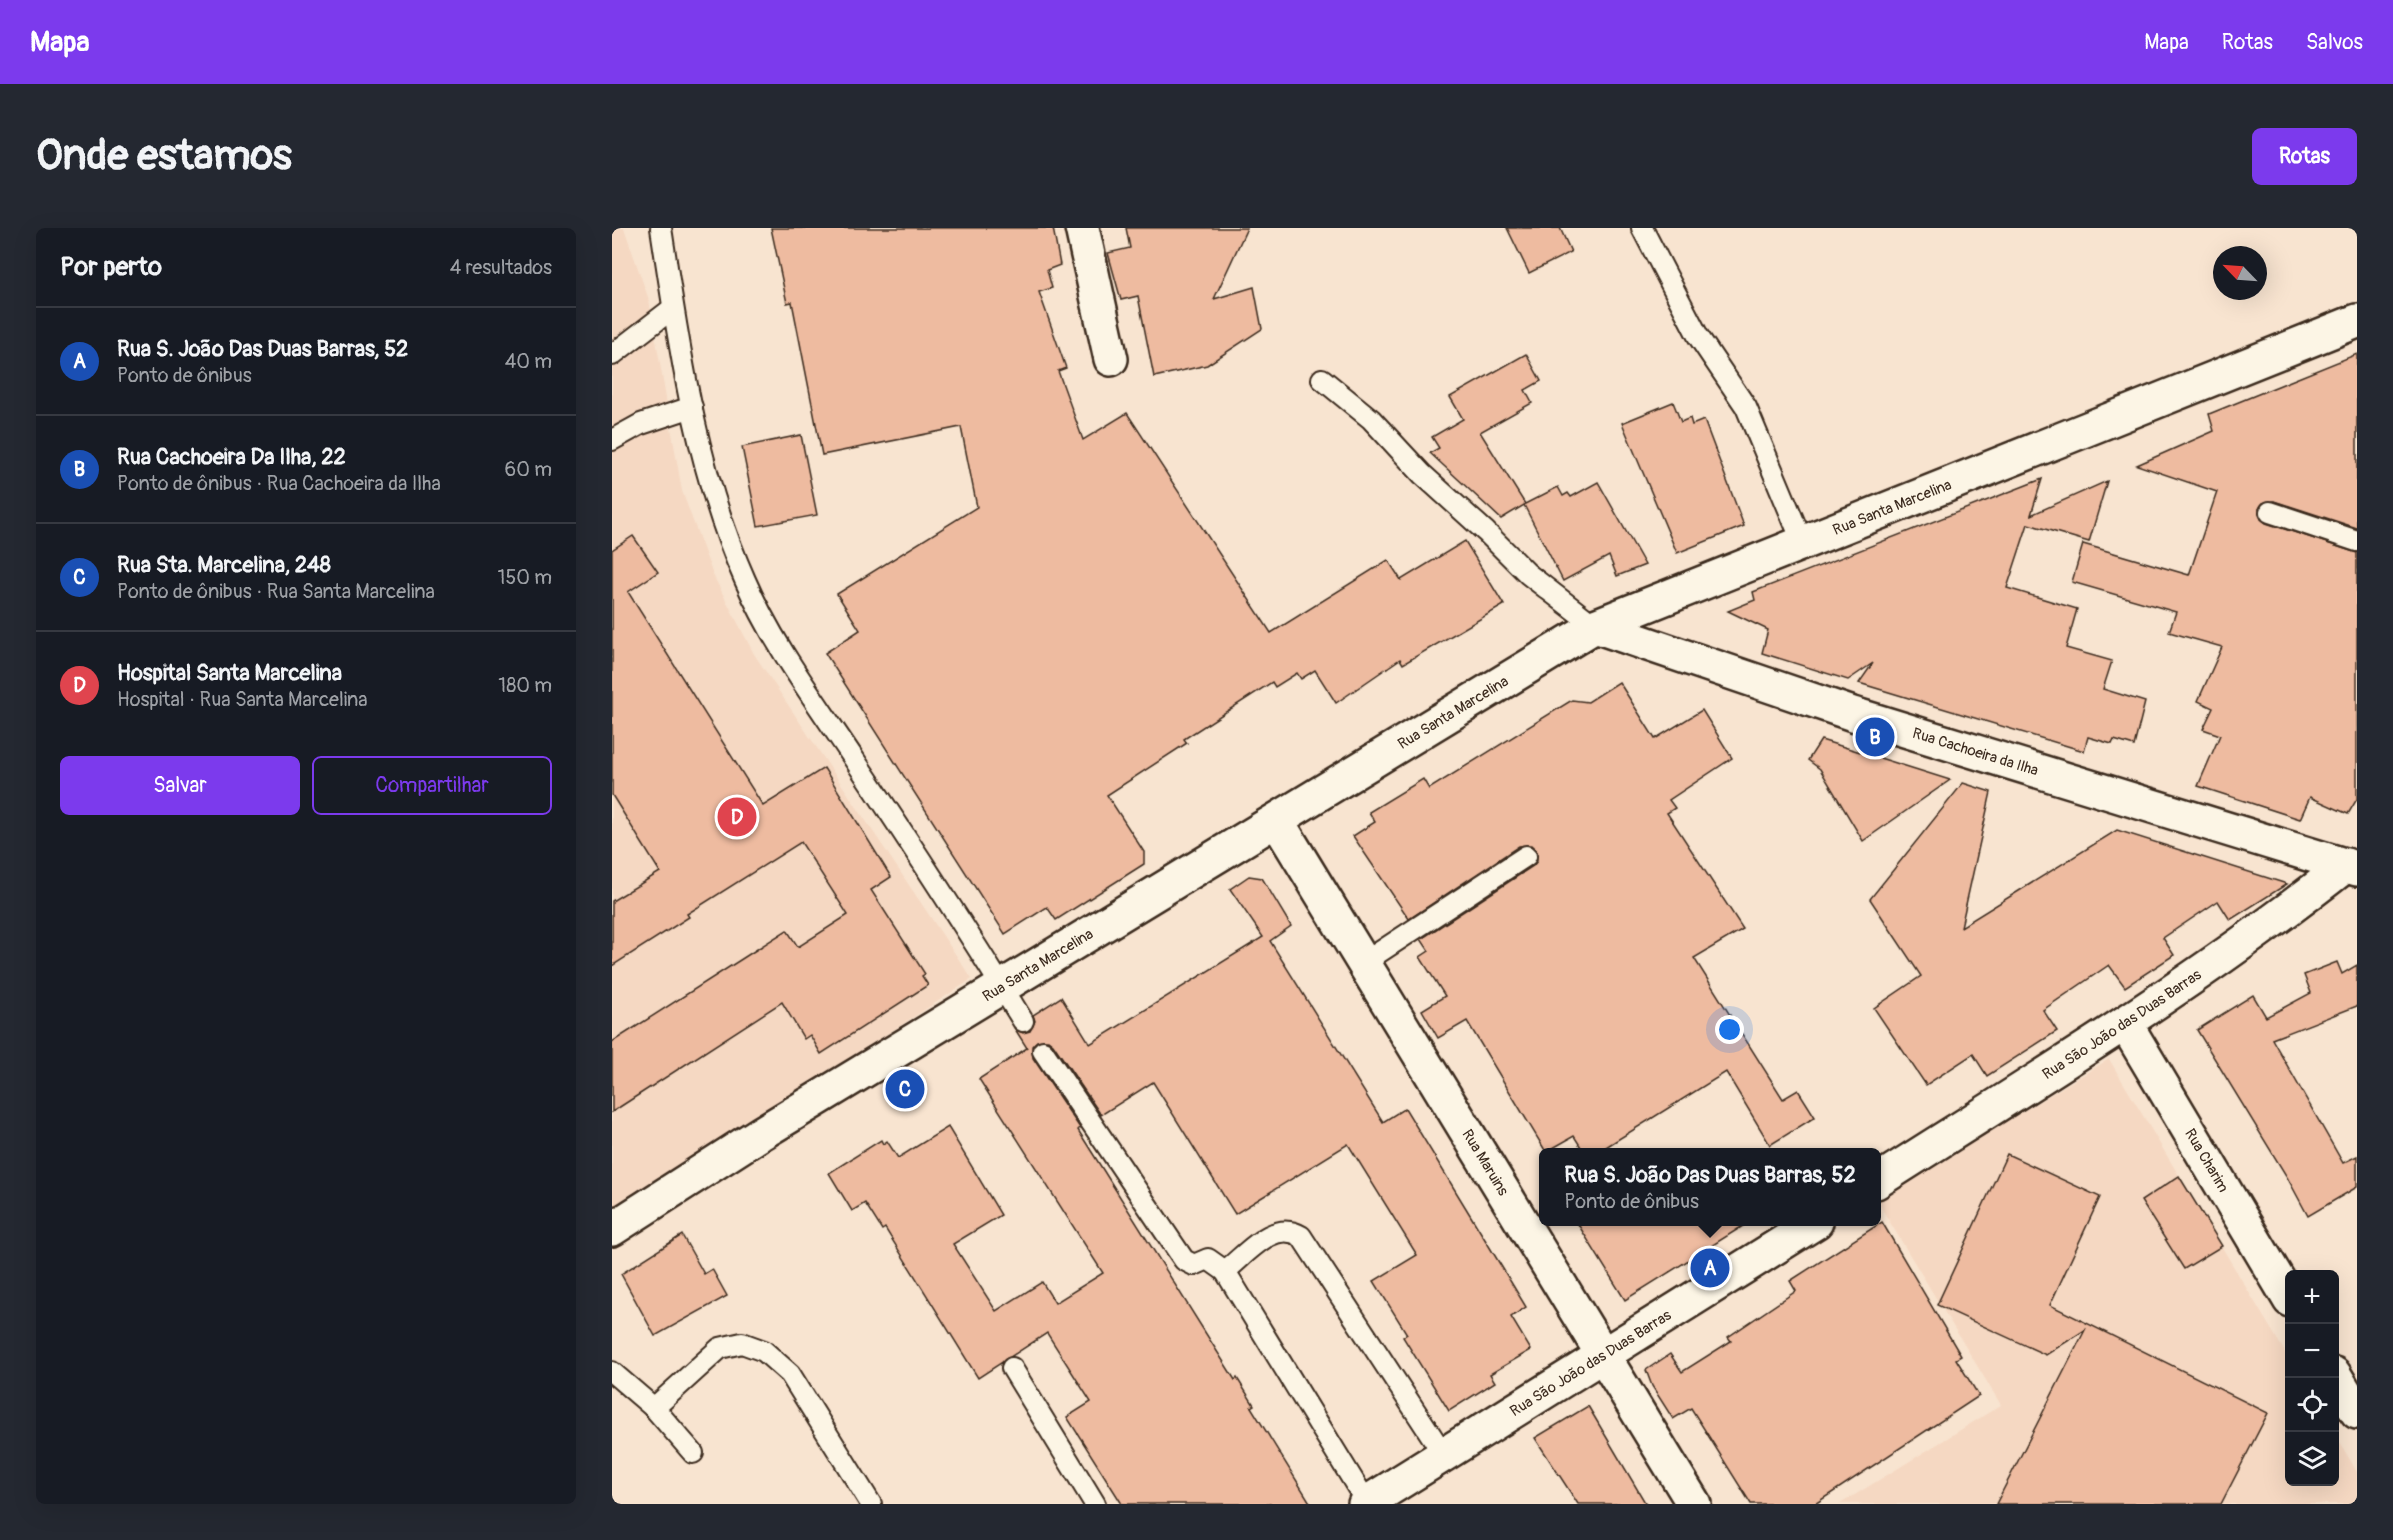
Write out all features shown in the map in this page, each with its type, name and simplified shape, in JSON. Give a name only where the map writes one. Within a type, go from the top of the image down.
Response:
[{"type":"street","points":[[1082,228],[1112,359]]},
{"type":"street","name":"Rua Santa Marcelina","points":[[612,1229],[760,1134],[1595,626],[1802,541],[2357,321]]},
{"type":"street","name":"Rua Cachoeira da Ilha","points":[[1595,626],[1842,710],[2353,862]]},
{"type":"street","name":"Rua Maruins","points":[[1276,821],[1694,1504]]},
{"type":"street","name":"Rua São João das Duas Barras","points":[[1881,1179],[2125,1023],[2269,926],[2353,862]]},
{"type":"street","name":"Rua Charim","points":[[2125,1023],[2285,1293]]},
{"type":"street","name":"Rua São João das Duas Barras","points":[[1366,1503],[1807,1226]]},
{"type":"street","points":[[2336,1378],[2357,1412]]},
{"type":"lane","points":[[661,228],[673,308],[692,407],[722,519],[744,579],[773,638],[1023,1021]]},
{"type":"lane","points":[[1642,228],[1698,336],[1746,407],[1802,541]]},
{"type":"lane","points":[[612,355],[673,308]]},
{"type":"lane","points":[[1322,379],[1371,419],[1422,474],[1528,574],[1595,626]]},
{"type":"lane","points":[[612,440],[641,424],[692,407]]},
{"type":"lane","points":[[2270,512],[2357,541]]},
{"type":"lane","points":[[1364,963],[1526,856]]},
{"type":"lane","points":[[1043,1051],[1184,1260],[1194,1265],[1208,1259],[1225,1271],[1366,1503]]},
{"type":"lane","points":[[1225,1271],[1275,1231],[1292,1231],[1301,1236],[1444,1455]]},
{"type":"lane","points":[[654,1408],[720,1348],[742,1343],[764,1351],[790,1374],[870,1504]]},
{"type":"lane","points":[[1012,1368],[1095,1504]]},
{"type":"lane","points":[[612,1372],[654,1408],[693,1453]]},
{"type":"shaded area","points":[[612,228],[624,228],[649,300],[682,491],[713,575],[754,654],[972,979],[612,1213]]},
{"type":"shaded area","points":[[2109,1059],[2285,1352],[2285,1486],[2339,1486],[2339,1441],[2357,1472],[2357,1504],[1840,1504],[2001,1405],[1881,1208],[1881,1199]]},
{"type":"building","points":[[771,228],[1053,228],[1060,265],[1047,270],[1052,288],[1039,292],[1066,368],[1058,371],[1083,440],[1127,413],[1271,633],[1388,560],[1401,580],[1465,541],[1504,605],[1403,664],[1400,659],[1336,703],[1315,670],[1301,679],[1297,673],[1275,687],[1272,682],[1184,739],[1187,743],[1107,795],[1144,852],[1144,864],[1056,920],[1047,907],[1005,934],[825,653],[860,630],[837,594],[977,507],[961,427],[822,455],[792,302],[787,303]]},
{"type":"building","points":[[1126,228],[1247,228],[1214,299],[1254,287],[1262,329],[1207,365],[1154,377],[1138,296],[1121,300],[1108,253],[1130,248]]},
{"type":"building","points":[[1507,228],[1560,228],[1571,252],[1529,273]]},
{"type":"building","points":[[1526,354],[1541,381],[1525,390],[1532,403],[1480,432],[1525,504],[1558,487],[1563,496],[1568,493],[1571,497],[1598,482],[1645,565],[1617,576],[1609,556],[1563,581],[1524,505],[1501,519],[1430,453],[1439,448],[1432,437],[1463,419],[1450,397]]},
{"type":"building","points":[[2357,354],[2357,528],[2274,501],[2263,503],[2259,509],[2261,519],[2266,523],[2357,553],[2357,799],[2348,814],[2310,797],[2300,819],[2198,786],[2220,735],[2203,729],[2213,708],[2198,701],[2222,647],[2169,632],[2176,612],[2072,582],[2083,544],[2189,575],[2217,492],[2137,465],[2214,431],[2209,414]]},
{"type":"building","points":[[1673,402],[1681,422],[1690,418],[1692,425],[1704,420],[1744,526],[1677,553],[1622,423]]},
{"type":"building","points":[[801,435],[817,515],[758,526],[742,447]]},
{"type":"building","points":[[2042,479],[2031,515],[2107,481],[2089,542],[2028,524],[2007,588],[2077,609],[2066,648],[2112,661],[2103,689],[2145,702],[2134,746],[2114,740],[2112,744],[2088,737],[2084,751],[1859,683],[1873,663],[1848,680],[1762,653],[1768,630],[1728,611],[1755,600],[1753,592]]},
{"type":"building","points":[[633,536],[658,572],[628,592],[763,806],[824,768],[891,877],[871,890],[925,974],[922,976],[928,985],[821,1054],[810,1035],[804,1039],[782,1002],[612,1112],[612,1042],[787,930],[798,947],[848,915],[801,842],[687,914],[689,917],[612,966],[612,901],[660,872],[612,795],[612,550]]},
{"type":"building","points":[[1619,682],[1655,739],[1702,710],[1732,758],[1669,800],[1675,808],[1667,813],[1743,929],[1694,958],[1783,1099],[1798,1090],[1815,1117],[1770,1145],[1726,1072],[1604,1148],[1582,1148],[1574,1136],[1553,1148],[1544,1148],[1467,1021],[1438,1038],[1422,1010],[1445,996],[1420,957],[1429,951],[1421,939],[1533,866],[1537,861],[1536,850],[1531,845],[1519,846],[1409,919],[1353,836],[1375,822],[1369,812],[1423,779],[1429,789],[1572,700],[1588,702]]},
{"type":"building","points":[[1821,740],[1950,780],[1863,841],[1820,769],[1808,760]]},
{"type":"building","points":[[1963,783],[1991,792],[1961,927],[2117,830],[2287,884],[2230,920],[2218,901],[2163,938],[2174,955],[2125,987],[2109,965],[2043,1010],[2057,1031],[1987,1076],[1973,1054],[1926,1085],[1874,1008],[1921,976],[1870,899]]},
{"type":"building","points":[[1249,876],[1262,878],[1291,926],[1270,941],[1383,1122],[1405,1108],[1526,1307],[1511,1317],[1531,1350],[1490,1374],[1495,1382],[1449,1411],[1403,1337],[1407,1334],[1374,1281],[1417,1255],[1348,1144],[1235,1214],[1153,1082],[1101,1115],[1053,1044],[1048,1040],[1037,1041],[1032,1046],[1033,1058],[1080,1128],[1078,1130],[1235,1380],[1237,1378],[1254,1405],[1251,1407],[1311,1504],[1122,1504],[1067,1417],[1091,1402],[1047,1333],[978,1378],[885,1228],[882,1230],[865,1203],[852,1211],[829,1173],[881,1140],[883,1144],[887,1141],[898,1158],[948,1127],[1001,1215],[953,1244],[996,1311],[1042,1282],[1055,1303],[1103,1273],[979,1079],[1027,1048],[1015,1029],[1023,1033],[1030,1031],[1035,1021],[1033,1015],[1061,997],[1090,1044],[1263,937],[1230,889]]},
{"type":"building","points":[[2337,962],[2342,974],[2357,965],[2357,1006],[2272,1039],[2343,1163],[2357,1156],[2357,1187],[2308,1216],[2287,1177],[2197,1030],[2253,995],[2266,1017],[2311,993],[2304,975]]},
{"type":"building","points":[[2007,1154],[2100,1197],[2050,1305],[2268,1413],[2221,1504],[1996,1504],[2085,1330],[2046,1355],[1937,1305]]},
{"type":"building","points":[[2179,1176],[2222,1246],[2184,1269],[2141,1201]]},
{"type":"building","points":[[1881,1223],[1961,1356],[1956,1359],[1979,1396],[1815,1504],[1751,1504],[1691,1408],[1673,1419],[1652,1386],[1646,1370],[1670,1354],[1682,1372],[1731,1341],[1728,1337],[1796,1291],[1790,1281],[1876,1226],[1881,1226]]},
{"type":"building","points":[[1579,1226],[1743,1226],[1625,1300]]},
{"type":"building","points":[[682,1235],[704,1274],[712,1269],[727,1296],[655,1336],[621,1274]]},
{"type":"building","points":[[1588,1406],[1646,1504],[1578,1504],[1535,1438]]},
{"type":"place","name":"Rua Cachoeira Da Ilha, 22","points":[[1875,737]]},
{"type":"place","name":"Hospital Santa Marcelina","points":[[737,817]]},
{"type":"place","name":"Rua Sta. Marcelina, 248","points":[[905,1089]]},
{"type":"place","name":"Rua S. João Das Duas Barras, 52","points":[[1710,1268]]}]
